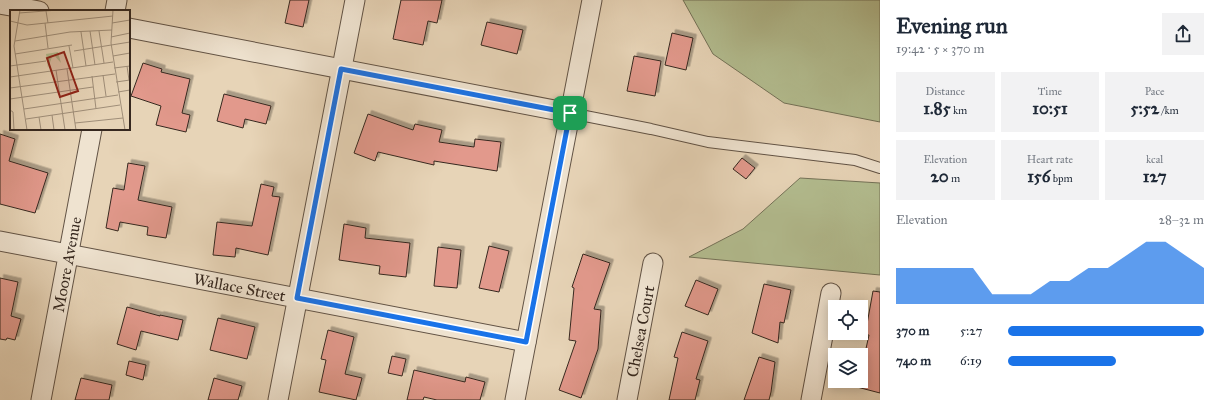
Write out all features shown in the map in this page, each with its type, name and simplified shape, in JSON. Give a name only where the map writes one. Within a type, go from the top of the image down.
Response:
[{"type":"street","points":[[115,10],[117,0]]},
{"type":"street","points":[[278,400],[355,0]]},
{"type":"street","points":[[515,400],[592,0]]},
{"type":"street","points":[[0,4],[33,10]]},
{"type":"street","points":[[130,28],[570,113]]},
{"type":"street","name":"Moore Avenue","points":[[41,400],[92,130]]},
{"type":"street","name":"Wallace Street","points":[[0,241],[526,342]]},
{"type":"street","name":"Chelsea Court","points":[[627,400],[653,263]]},
{"type":"street","points":[[811,400],[831,293]]},
{"type":"lane","points":[[570,113],[708,142],[855,160],[880,168]]},
{"type":"green space","points":[[683,0],[880,0],[880,122],[784,103],[713,54]]},
{"type":"green space","points":[[800,178],[880,183],[880,275],[689,257],[743,229]]},
{"type":"building","points":[[290,0],[309,0],[303,27],[285,23]]},
{"type":"building","points":[[401,0],[442,0],[437,23],[428,21],[423,45],[393,39]]},
{"type":"building","points":[[487,22],[523,30],[517,54],[481,45]]},
{"type":"building","points":[[672,33],[693,38],[686,70],[665,65]]},
{"type":"building","points":[[634,56],[661,61],[655,96],[627,91]]},
{"type":"building","points":[[143,63],[162,69],[161,72],[190,79],[182,113],[190,115],[186,132],[156,125],[161,106],[131,96]]},
{"type":"building","points":[[224,94],[271,106],[266,124],[245,119],[243,128],[217,121]]},
{"type":"building","points":[[368,114],[413,130],[415,124],[442,130],[439,142],[474,147],[475,139],[501,142],[497,171],[434,161],[434,165],[378,152],[375,161],[354,153]]},
{"type":"building","points":[[0,134],[15,139],[9,161],[48,173],[35,213],[0,204]]},
{"type":"building","points":[[742,158],[755,168],[746,179],[733,169]]},
{"type":"building","points":[[128,163],[145,166],[138,200],[172,207],[166,238],[147,235],[148,227],[120,222],[118,231],[106,228],[113,188],[124,190]]},
{"type":"building","points":[[261,184],[274,187],[272,196],[280,197],[268,255],[236,248],[235,257],[213,255],[217,222],[252,226]]},
{"type":"building","points":[[344,224],[366,228],[365,238],[410,243],[406,277],[379,274],[380,266],[339,260]]},
{"type":"building","points":[[489,246],[509,251],[499,292],[479,288]]},
{"type":"building","points":[[438,247],[461,250],[457,288],[434,286]]},
{"type":"building","points":[[583,254],[610,263],[594,309],[601,310],[598,349],[581,398],[559,390],[576,341],[569,340],[574,288],[572,287]]},
{"type":"building","points":[[0,278],[18,282],[11,316],[21,319],[15,340],[7,338],[6,340],[0,339]]},
{"type":"building","points":[[696,280],[718,289],[708,315],[685,306]]},
{"type":"building","points":[[764,284],[791,290],[784,323],[780,322],[778,343],[752,333]]},
{"type":"building","points":[[873,291],[880,292],[880,393],[861,388],[868,388],[868,348],[866,348],[869,335],[868,318]]},
{"type":"building","points":[[127,307],[160,316],[183,320],[178,340],[141,331],[136,350],[117,344]]},
{"type":"building","points":[[218,318],[255,327],[247,359],[210,350]]},
{"type":"building","points":[[328,330],[354,337],[345,374],[362,378],[356,400],[319,392],[326,360],[321,359]]},
{"type":"building","points":[[682,332],[708,341],[696,379],[700,380],[695,400],[669,400],[678,358],[674,357]]},
{"type":"building","points":[[392,356],[406,359],[402,376],[388,373]]},
{"type":"building","points":[[759,357],[775,362],[769,400],[744,400]]},
{"type":"building","points":[[129,361],[146,365],[143,380],[126,375]]},
{"type":"building","points":[[414,370],[465,382],[466,377],[485,382],[480,400],[437,400],[424,397],[423,400],[407,400]]},
{"type":"building","points":[[81,378],[112,385],[109,400],[75,400]]},
{"type":"building","points":[[214,378],[242,386],[238,400],[208,400]]},
{"type":"route","points":[[341,69],[570,113],[526,342],[297,298],[341,69]]}]
